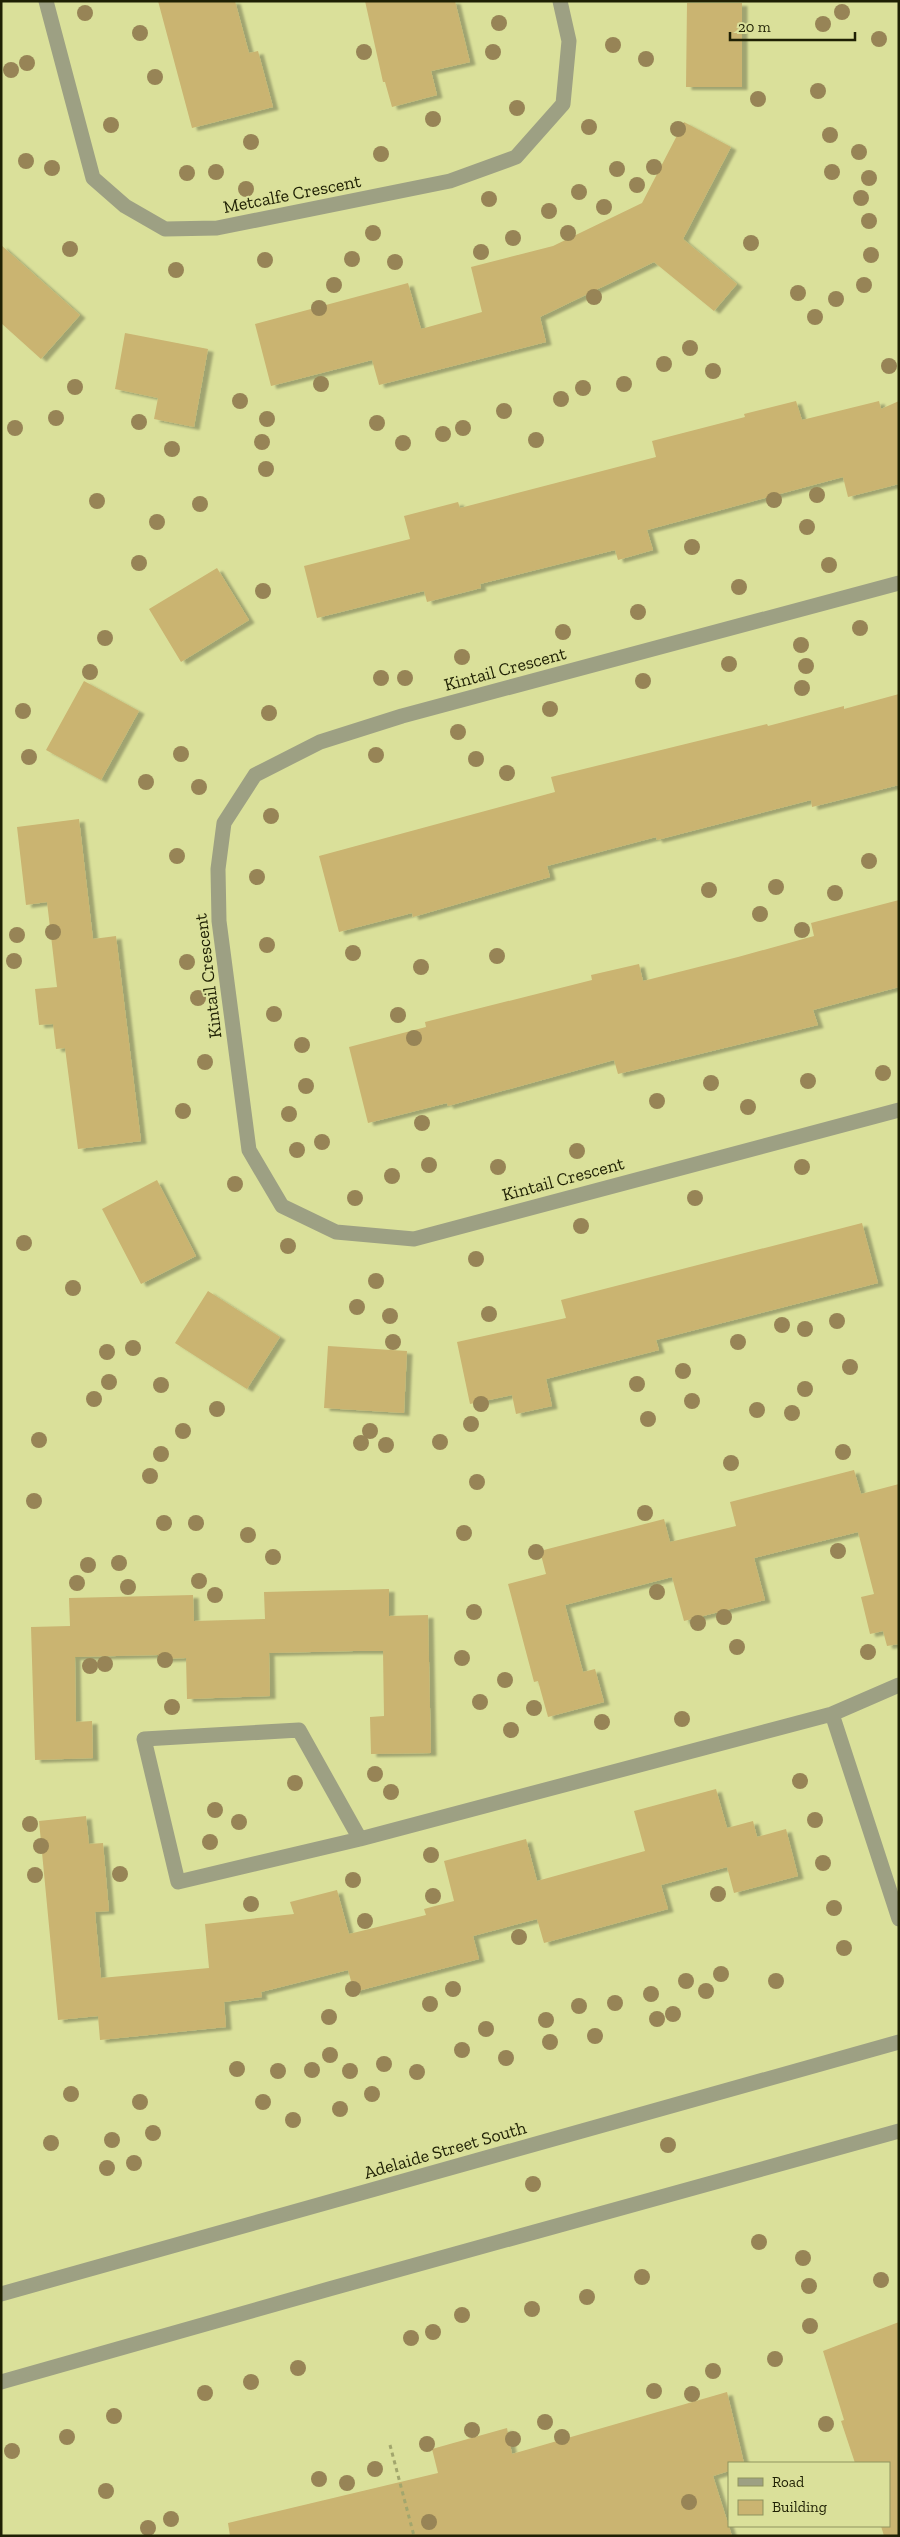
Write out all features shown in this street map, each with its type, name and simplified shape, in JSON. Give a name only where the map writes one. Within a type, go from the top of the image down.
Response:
[{"type":"street","name":"Metcalfe Crescent","points":[[46,1],[94,178],[125,206],[165,229],[218,228],[440,183],[516,157],[564,104],[569,41],[560,1]]},
{"type":"street","name":"Kintail Crescent","points":[[899,583],[402,716],[320,742],[255,775],[224,823],[218,869],[219,921],[248,1150],[282,1206],[336,1232],[414,1239],[899,1110]]},
{"type":"street","points":[[360,1839],[299,1730],[144,1739],[178,1882],[360,1839],[832,1714],[899,1685]]},
{"type":"street","points":[[832,1714],[899,1920]]},
{"type":"street","name":"Adelaide Street South","points":[[1,2294],[899,2042]]},
{"type":"street","points":[[1,2382],[337,2286],[899,2131]]},
{"type":"path","points":[[390,2445],[414,2536]]},
{"type":"building","points":[[158,1],[235,1],[249,53],[258,51],[273,107],[192,128]]},
{"type":"building","points":[[365,1],[455,1],[470,62],[431,71],[437,95],[392,107],[385,82],[383,82]]},
{"type":"building","points":[[687,3],[742,3],[742,87],[686,87]]},
{"type":"building","points":[[684,122],[731,147],[683,239],[737,284],[714,311],[654,262],[540,317],[546,342],[379,385],[372,360],[271,386],[255,324],[408,283],[421,329],[482,312],[471,267],[553,246],[642,203]]},
{"type":"building","points":[[1,245],[80,315],[41,359],[1,323]]},
{"type":"building","points":[[125,333],[208,349],[194,427],[154,419],[158,398],[115,389]]},
{"type":"building","points":[[796,401],[802,420],[879,401],[881,409],[899,401],[899,484],[848,497],[843,477],[647,530],[653,550],[618,560],[615,550],[480,584],[481,588],[427,602],[424,591],[317,618],[304,566],[410,539],[404,516],[458,502],[460,508],[656,457],[652,441],[745,417],[744,414]]},
{"type":"building","points":[[217,568],[249,620],[181,662],[149,609]]},
{"type":"building","points":[[84,681],[139,711],[101,780],[46,750]]},
{"type":"building","points":[[899,694],[899,785],[812,807],[811,800],[657,840],[656,837],[547,866],[550,877],[413,917],[412,913],[339,932],[319,856],[555,792],[551,777],[767,724],[768,726],[844,706],[844,709]]},
{"type":"building","points":[[79,819],[93,939],[116,936],[141,1141],[78,1149],[65,1048],[56,1049],[53,1024],[39,1025],[35,989],[57,987],[47,902],[26,905],[17,827]]},
{"type":"building","points":[[899,900],[899,987],[813,1010],[818,1025],[618,1074],[614,1060],[448,1106],[447,1103],[368,1123],[349,1047],[426,1027],[425,1022],[592,980],[591,975],[639,964],[643,981],[738,957],[814,936],[811,923]]},
{"type":"building","points":[[157,1180],[196,1256],[141,1284],[102,1209]]},
{"type":"building","points":[[862,1223],[878,1283],[656,1340],[659,1350],[546,1379],[552,1406],[516,1414],[512,1395],[470,1404],[457,1342],[566,1318],[561,1300]]},
{"type":"building","points":[[208,1291],[280,1337],[247,1389],[175,1343]]},
{"type":"building","points":[[328,1346],[407,1351],[404,1413],[324,1408]]},
{"type":"building","points":[[854,1470],[861,1494],[899,1484],[899,1644],[887,1646],[883,1631],[870,1634],[861,1597],[874,1594],[858,1532],[754,1558],[765,1600],[684,1621],[672,1577],[565,1605],[583,1672],[595,1669],[604,1702],[548,1717],[538,1681],[534,1682],[508,1584],[546,1574],[540,1551],[664,1519],[670,1542],[736,1526],[730,1502]]},
{"type":"building","points":[[389,1589],[389,1616],[428,1615],[431,1753],[371,1754],[370,1717],[384,1716],[383,1651],[354,1651],[269,1653],[270,1696],[187,1699],[186,1658],[158,1659],[158,1655],[75,1657],[76,1722],[92,1721],[93,1758],[35,1760],[31,1627],[70,1626],[69,1598],[193,1595],[194,1621],[265,1619],[264,1592]]},
{"type":"building","points":[[716,1789],[727,1828],[753,1821],[757,1837],[786,1829],[798,1876],[734,1893],[727,1867],[661,1885],[668,1909],[544,1943],[537,1919],[473,1936],[479,1959],[354,1992],[348,1970],[261,1992],[262,1997],[224,2002],[226,2027],[100,2040],[98,2016],[58,2020],[39,1821],[86,1816],[89,1844],[103,1843],[109,1911],[95,1912],[101,1978],[209,1968],[205,1924],[294,1914],[290,1902],[337,1890],[349,1934],[426,1915],[424,1909],[454,1901],[444,1861],[526,1839],[537,1881],[645,1851],[634,1811]]},
{"type":"building","points":[[899,2322],[899,2536],[884,2536],[881,2527],[890,2527],[890,2462],[855,2462],[841,2421],[844,2420],[823,2351]]},
{"type":"building","points":[[727,2392],[744,2462],[728,2462],[728,2471],[713,2476],[732,2536],[230,2536],[228,2523],[438,2473],[432,2449],[507,2428],[512,2454]]}]
